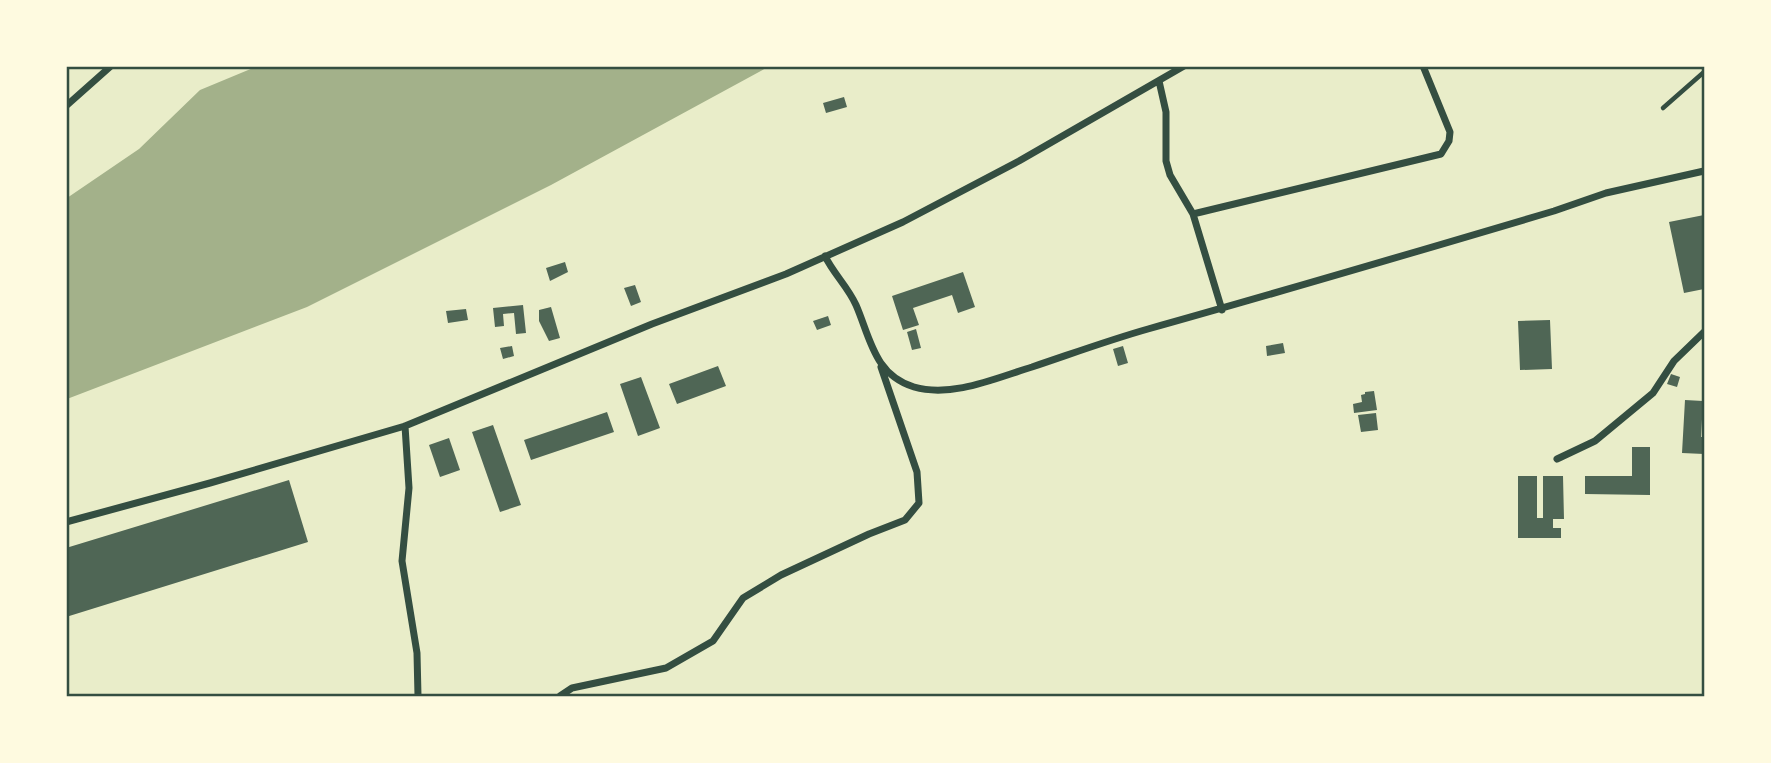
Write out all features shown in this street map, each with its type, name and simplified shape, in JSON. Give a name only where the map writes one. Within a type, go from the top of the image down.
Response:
[{"type":"street","points":[[66,106],[111,66]]},
{"type":"street","points":[[66,522],[198,487],[405,426],[652,324],[786,274],[903,222],[1019,162],[1184,66]]},
{"type":"street","points":[[1193,214],[1441,154],[1449,141],[1450,132],[1423,66]]},
{"type":"street","points":[[1159,81],[1166,112],[1165,140],[1170,175],[1193,214],[1222,310]]},
{"type":"street","points":[[881,366],[912,387],[962,388],[1146,330],[1222,310],[1606,193],[1704,171]]},
{"type":"street","points":[[560,696],[572,688],[666,668],[713,641],[743,598],[781,575],[905,520],[919,503],[917,472],[881,366],[871,349],[855,304],[824,256]]},
{"type":"street","points":[[1557,459],[1595,441],[1653,393],[1675,361],[1704,332]]},
{"type":"street","points":[[405,426],[409,488],[402,561],[417,653],[418,696]]},
{"type":"lane","points":[[1663,108],[1704,72]]},
{"type":"shaded area","points":[[258,66],[768,67],[551,185],[307,307],[67,399],[67,198],[139,149],[200,90]]},
{"type":"building","points":[[844,97],[847,107],[826,113],[823,103]]},
{"type":"building","points":[[1704,215],[1704,289],[1684,293],[1669,222]]},
{"type":"building","points":[[565,262],[568,272],[550,281],[546,268]]},
{"type":"building","points":[[963,272],[975,307],[958,313],[952,295],[913,308],[919,325],[903,330],[892,296]]},
{"type":"building","points":[[635,285],[641,302],[631,306],[624,288]]},
{"type":"building","points":[[523,305],[526,333],[516,334],[514,313],[503,314],[504,326],[495,327],[493,308]]},
{"type":"building","points":[[551,307],[560,338],[549,341],[539,321],[539,310]]},
{"type":"building","points":[[466,309],[468,320],[448,323],[446,311]]},
{"type":"building","points":[[828,316],[831,325],[817,330],[813,321]]},
{"type":"building","points":[[1550,320],[1552,369],[1520,370],[1518,321]]},
{"type":"building","points":[[916,329],[921,348],[912,350],[907,332]]},
{"type":"building","points":[[1283,343],[1285,353],[1267,356],[1266,346]]},
{"type":"building","points":[[512,346],[514,356],[503,359],[500,348]]},
{"type":"building","points":[[1123,346],[1128,363],[1118,366],[1113,349]]},
{"type":"building","points":[[718,366],[726,386],[677,404],[669,384]]},
{"type":"building","points":[[1671,374],[1680,377],[1677,387],[1667,384]]},
{"type":"building","points":[[641,377],[660,428],[638,436],[620,384]]},
{"type":"building","points":[[1374,391],[1377,410],[1354,413],[1353,404],[1362,402],[1361,395]]},
{"type":"building","points":[[1685,400],[1703,401],[1701,437],[1704,437],[1704,454],[1682,453]]},
{"type":"building","points":[[607,412],[614,432],[531,460],[524,440]]},
{"type":"building","points":[[1376,413],[1378,430],[1361,432],[1358,415]]},
{"type":"building","points":[[493,425],[521,505],[500,512],[472,432]]},
{"type":"building","points":[[449,438],[460,470],[440,477],[429,445]]},
{"type":"building","points":[[1632,447],[1650,447],[1650,495],[1585,494],[1585,476],[1632,476]]},
{"type":"building","points":[[1518,476],[1537,476],[1537,518],[1543,518],[1543,476],[1563,476],[1564,519],[1553,519],[1553,528],[1561,528],[1561,538],[1518,538]]},
{"type":"building","points":[[289,480],[308,542],[66,617],[66,548]]}]
